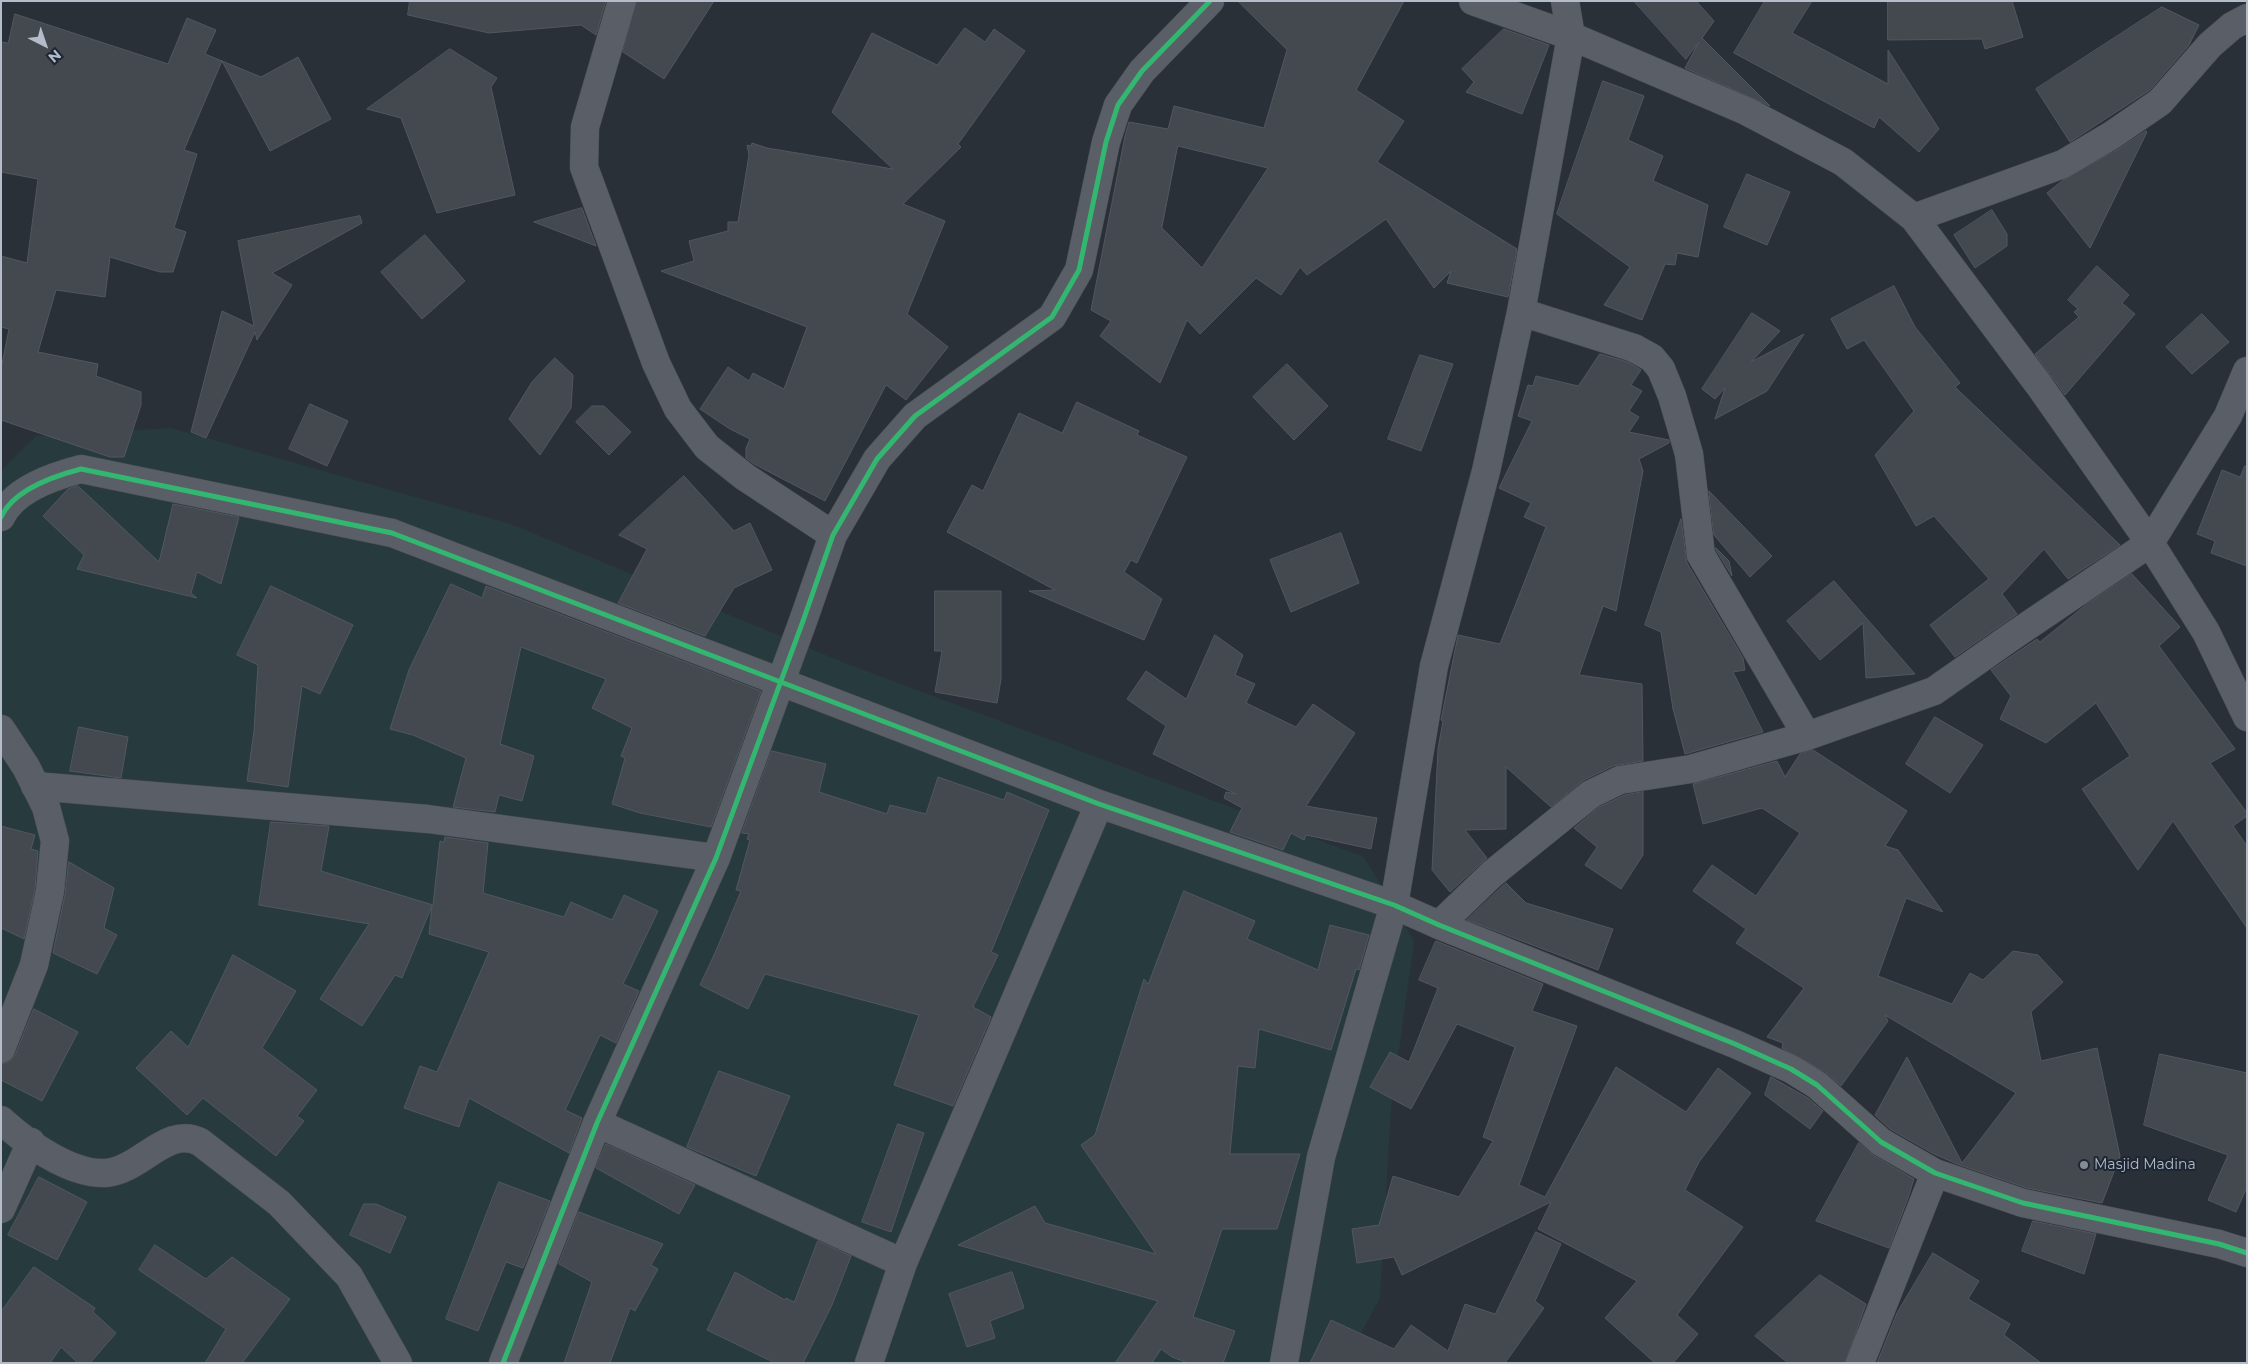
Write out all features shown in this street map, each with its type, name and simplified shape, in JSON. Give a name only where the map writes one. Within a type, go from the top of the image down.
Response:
[{"type":"street","points":[[622,1],[585,127],[584,167],[656,363],[678,409],[707,447],[745,477],[833,535]]},
{"type":"street","points":[[503,1363],[597,1124],[716,858],[833,535],[877,460],[915,416],[1052,318],[1079,270],[1106,142],[1118,105],[1142,71],[1210,1]]},
{"type":"street","points":[[1473,1],[1571,36],[1746,111],[1843,162],[1914,218],[2039,386],[2150,543],[2206,632],[2247,717]]},
{"type":"street","points":[[1284,1363],[1321,1158],[1394,905],[1434,666],[1486,472],[1521,312],[1571,36],[1568,3]]},
{"type":"street","points":[[1914,218],[2063,164],[2112,135],[2160,102],[2210,45],[2232,26],[2247,18]]},
{"type":"street","points":[[1521,312],[1634,348],[1652,358],[1660,369],[1672,396],[1689,454],[1701,555],[1807,736]]},
{"type":"street","points":[[1439,925],[1492,874],[1591,794],[1620,780],[1691,769],[1807,736],[1934,692],[2014,634],[2150,543],[2228,416],[2247,371]]},
{"type":"street","points":[[1,517],[26,491],[52,477],[81,469],[392,533],[1099,804],[1394,905],[1439,925],[1735,1044],[1791,1070],[1817,1085],[1881,1142],[1935,1173],[2023,1203],[2219,1244],[2247,1253]]},
{"type":"street","points":[[1,729],[36,786],[46,807],[54,841],[50,891],[34,965],[1,1049]]},
{"type":"street","points":[[36,786],[428,819],[716,858]]},
{"type":"street","points":[[869,1363],[903,1263],[1099,804]]},
{"type":"street","points":[[1,1120],[57,1160],[77,1170],[94,1173],[107,1173],[129,1166],[173,1139],[191,1138],[200,1142],[280,1203],[350,1276],[398,1363]]},
{"type":"street","points":[[597,1124],[903,1263]]},
{"type":"street","points":[[1,1209],[31,1142]]},
{"type":"street","points":[[1860,1363],[1935,1173]]},
{"type":"green space","points":[[171,428],[511,524],[845,663],[1364,857],[1414,941],[1391,1109],[1380,1298],[1345,1363],[1,1363],[1,471],[36,436]]},
{"type":"building","points":[[410,1],[606,1],[596,35],[581,25],[489,33],[408,15]]},
{"type":"building","points":[[637,1],[714,1],[664,79],[623,52]]},
{"type":"building","points":[[1238,1],[1404,1],[1356,90],[1404,121],[1377,162],[1517,249],[1508,297],[1447,283],[1451,271],[1434,288],[1386,219],[1307,275],[1300,267],[1281,295],[1256,278],[1200,334],[1187,320],[1160,383],[1100,336],[1111,321],[1091,310],[1129,122],[1168,129],[1174,106],[1264,128],[1287,50]],"holes":[[[1178,146],[1268,168],[1202,268],[1162,228]]]},
{"type":"building","points":[[1634,1],[1696,1],[1714,21],[1702,38],[1770,106],[1685,68],[1699,42],[1686,59]]},
{"type":"building","points":[[1765,1],[1812,1],[1792,33],[1888,84],[1888,50],[1939,129],[1919,152],[1879,117],[1874,128],[1734,53]]},
{"type":"building","points":[[1888,1],[2012,1],[2023,37],[1985,49],[1982,39],[1888,40]]},
{"type":"building","points":[[2162,7],[2199,25],[2189,45],[2150,90],[2070,142],[2036,89]]},
{"type":"building","points":[[15,14],[168,64],[187,18],[216,30],[205,54],[261,77],[298,57],[331,119],[270,151],[222,61],[184,150],[197,154],[174,228],[186,232],[173,272],[160,272],[110,257],[105,297],[56,290],[38,352],[98,364],[96,376],[141,392],[141,405],[124,457],[110,457],[1,420],[1,369],[9,329],[1,327],[1,256],[27,263],[38,179],[1,172],[1,42],[8,43]]},
{"type":"building","points":[[965,28],[985,42],[994,29],[1025,51],[958,144],[961,147],[903,204],[945,221],[907,314],[948,347],[906,400],[886,385],[825,501],[754,464],[746,458],[746,448],[750,439],[730,429],[700,409],[728,367],[749,381],[753,373],[784,389],[807,327],[661,271],[694,261],[689,241],[728,231],[728,222],[738,222],[749,155],[747,145],[751,146],[752,143],[767,148],[893,169],[832,112],[872,33],[937,65]]},
{"type":"building","points":[[1504,29],[1549,45],[1522,114],[1466,92],[1474,82],[1462,69]]},
{"type":"building","points":[[450,49],[497,78],[491,87],[515,195],[437,213],[401,118],[367,109]]},
{"type":"building","points":[[1603,81],[1644,96],[1628,140],[1663,156],[1653,181],[1708,205],[1698,257],[1677,253],[1675,265],[1665,264],[1642,320],[1604,305],[1630,267],[1557,214]]},
{"type":"building","points":[[2146,131],[2090,248],[2047,193],[2063,180]]},
{"type":"building","points":[[1747,174],[1790,192],[1767,245],[1724,227]]},
{"type":"building","points":[[582,208],[596,246],[534,222]]},
{"type":"building","points":[[1992,210],[2007,234],[2007,246],[1975,268],[1954,235]]},
{"type":"building","points":[[360,216],[362,223],[272,273],[292,285],[257,340],[255,332],[206,438],[191,432],[222,311],[254,326],[238,241]]},
{"type":"building","points":[[425,235],[465,281],[422,319],[381,272]]},
{"type":"building","points":[[2097,266],[2129,295],[2122,303],[2135,314],[2065,395],[2035,354],[2079,317],[2074,312],[2078,309],[2068,300]]},
{"type":"building","points":[[1894,286],[1915,327],[1960,383],[1955,387],[2120,545],[2068,579],[2044,549],[2002,594],[2017,614],[1955,657],[1930,625],[1989,579],[1934,516],[1916,526],[1875,455],[1914,411],[1864,340],[1847,349],[1831,319]]},
{"type":"building","points":[[1752,313],[1780,331],[1751,362],[1804,334],[1767,391],[1715,419],[1725,388],[1715,399],[1702,389]]},
{"type":"building","points":[[2202,314],[2229,342],[2192,374],[2166,347]]},
{"type":"building","points":[[1600,354],[1628,362],[1641,370],[1631,385],[1642,391],[1629,411],[1639,417],[1629,432],[1669,440],[1669,443],[1639,459],[1643,471],[1616,611],[1603,606],[1579,675],[1642,684],[1643,761],[1613,766],[1584,780],[1551,807],[1506,767],[1506,829],[1465,830],[1487,858],[1450,892],[1432,870],[1438,749],[1443,721],[1441,720],[1458,635],[1500,644],[1546,527],[1524,517],[1531,503],[1499,488],[1532,421],[1518,416],[1528,385],[1533,386],[1536,376],[1578,386]]},
{"type":"building","points":[[1420,355],[1453,364],[1421,451],[1388,439]]},
{"type":"building","points":[[555,358],[573,375],[571,408],[540,455],[509,419],[532,382]]},
{"type":"building","points":[[1287,364],[1328,406],[1294,440],[1253,397]]},
{"type":"building","points":[[1077,402],[1139,431],[1137,435],[1187,457],[1137,563],[1131,560],[1124,572],[1162,599],[1144,640],[1029,591],[1055,590],[947,532],[972,485],[983,491],[1019,413],[1062,433]]},
{"type":"building","points":[[310,404],[348,421],[327,466],[289,449]]},
{"type":"building","points":[[592,406],[604,406],[631,432],[609,455],[576,422]]},
{"type":"building","points":[[2245,466],[2247,466],[2247,566],[2211,553],[2215,541],[2197,534],[2222,470],[2240,477]]},
{"type":"building","points":[[684,476],[734,531],[750,523],[772,570],[734,588],[705,636],[618,603],[647,549],[619,535]]},
{"type":"building","points":[[78,486],[159,562],[173,504],[239,517],[221,584],[197,572],[191,593],[197,598],[77,569],[84,555],[43,516],[68,489]]},
{"type":"building","points":[[1709,491],[1772,556],[1750,577],[1714,535]]},
{"type":"building","points":[[1681,519],[1687,563],[1743,658],[1745,670],[1733,672],[1763,732],[1685,754],[1673,709],[1661,632],[1645,625]]},
{"type":"building","points":[[1341,533],[1359,583],[1291,612],[1270,560]]},
{"type":"building","points":[[1716,548],[1729,561],[1732,576],[1716,550]]},
{"type":"building","points":[[2132,574],[2180,627],[2159,646],[2235,749],[2210,763],[2247,813],[2247,816],[2233,826],[2247,846],[2247,928],[2173,821],[2138,870],[2082,789],[2130,756],[2096,703],[2046,743],[2000,719],[2011,696],[1991,670],[2037,639],[2040,642],[2087,604]]},
{"type":"building","points":[[1834,581],[1915,674],[1866,678],[1863,623],[1820,660],[1787,621]]},
{"type":"building","points":[[451,584],[482,598],[486,586],[761,691],[711,827],[640,813],[612,804],[625,758],[621,756],[632,728],[592,708],[606,679],[521,647],[500,744],[534,756],[522,801],[499,795],[495,812],[453,807],[466,758],[413,735],[390,729],[409,670]]},
{"type":"building","points":[[271,586],[353,625],[320,694],[302,686],[288,787],[247,781],[254,731],[258,665],[237,655]]},
{"type":"building","points":[[935,591],[1001,591],[1001,679],[997,703],[935,692],[942,651],[935,651]]},
{"type":"building","points":[[1215,635],[1243,655],[1235,675],[1255,684],[1246,703],[1296,727],[1313,704],[1355,733],[1306,806],[1377,818],[1371,849],[1306,835],[1304,840],[1291,833],[1283,850],[1230,832],[1242,808],[1224,798],[1226,792],[1236,794],[1153,754],[1166,726],[1127,699],[1146,671],[1186,699]]},
{"type":"building","points":[[1935,717],[1983,745],[1950,793],[1906,764]]},
{"type":"building","points":[[79,727],[128,737],[121,778],[70,771]]},
{"type":"building","points":[[1813,750],[1907,811],[1885,846],[1898,850],[1943,912],[1906,898],[1878,976],[1952,1004],[1970,973],[1983,980],[2013,951],[2038,955],[2063,982],[2031,1012],[2041,1061],[2097,1048],[2120,1156],[2102,1203],[2027,1188],[1957,1164],[1934,1154],[1890,1129],[1875,1115],[1907,1057],[1962,1163],[2016,1093],[1885,1015],[1888,1021],[1841,1086],[1825,1072],[1782,1048],[1783,1043],[1767,1037],[1804,988],[1736,943],[1746,929],[1693,891],[1712,865],[1756,896],[1800,833],[1762,808],[1703,824],[1693,784],[1777,761],[1785,777],[1800,754]]},
{"type":"building","points":[[772,751],[826,764],[819,792],[887,814],[890,805],[926,814],[938,777],[1004,800],[1007,792],[1049,810],[991,952],[998,955],[973,1007],[991,1017],[953,1106],[894,1085],[919,1015],[765,974],[748,1009],[700,985],[741,891],[736,890],[750,840],[747,839],[749,834],[742,833]]},
{"type":"building","points":[[1643,792],[1643,855],[1621,889],[1585,865],[1597,847],[1574,828],[1599,807],[1625,795]]},
{"type":"building","points":[[271,822],[329,826],[321,871],[433,905],[440,841],[444,842],[445,837],[488,843],[483,893],[564,917],[571,902],[612,920],[624,895],[658,911],[623,984],[639,991],[616,1043],[600,1035],[565,1110],[582,1118],[569,1153],[469,1098],[459,1127],[404,1108],[420,1066],[437,1072],[489,952],[429,934],[432,906],[402,978],[395,975],[362,1026],[320,999],[369,924],[259,905]]},
{"type":"building","points":[[1,826],[35,835],[31,849],[38,851],[35,889],[24,939],[1,928]]},
{"type":"building","points":[[69,862],[114,888],[104,928],[117,935],[97,974],[53,953],[65,894]]},
{"type":"building","points":[[1506,883],[1526,903],[1613,929],[1598,970],[1467,920]]},
{"type":"building","points":[[1184,891],[1255,921],[1247,939],[1318,970],[1330,925],[1369,935],[1359,970],[1356,969],[1331,1050],[1259,1029],[1255,1068],[1238,1066],[1230,1154],[1300,1154],[1277,1229],[1222,1229],[1193,1317],[1235,1331],[1223,1363],[1188,1363],[1172,1357],[1161,1349],[1152,1363],[1115,1363],[1158,1301],[958,1245],[1035,1206],[1045,1223],[1156,1254],[1081,1145],[1095,1135],[1144,979],[1148,984]]},
{"type":"building","points":[[1436,941],[1543,984],[1532,1011],[1577,1026],[1519,1185],[1545,1197],[1616,1067],[1686,1112],[1718,1068],[1751,1093],[1699,1162],[1685,1190],[1743,1227],[1677,1315],[1698,1334],[1673,1363],[1655,1363],[1605,1318],[1637,1281],[1538,1229],[1551,1202],[1402,1275],[1394,1257],[1357,1263],[1352,1229],[1379,1225],[1393,1176],[1459,1197],[1493,1141],[1483,1137],[1515,1047],[1457,1024],[1411,1109],[1370,1087],[1390,1052],[1409,1062],[1438,988],[1419,980]]},
{"type":"building","points":[[233,955],[296,991],[262,1048],[317,1090],[297,1116],[304,1121],[276,1156],[203,1098],[187,1115],[136,1068],[171,1031],[188,1047]]},
{"type":"building","points":[[34,1009],[78,1032],[42,1101],[1,1080],[1,1064],[10,1061],[15,1055]]},
{"type":"building","points":[[2160,1054],[2247,1073],[2247,1187],[2236,1212],[2208,1200],[2228,1155],[2144,1125]]},
{"type":"building","points":[[719,1071],[790,1096],[756,1176],[687,1147]]},
{"type":"building","points":[[1771,1077],[1808,1098],[1823,1111],[1810,1129],[1765,1095]]},
{"type":"building","points":[[898,1124],[924,1133],[891,1232],[862,1222]]},
{"type":"building","points":[[1859,1143],[1873,1155],[1914,1179],[1889,1248],[1816,1221]]},
{"type":"building","points":[[606,1144],[695,1185],[679,1214],[596,1168]]},
{"type":"building","points":[[39,1177],[87,1202],[57,1260],[8,1235]]},
{"type":"building","points":[[499,1182],[550,1201],[523,1268],[506,1262],[478,1331],[446,1319]]},
{"type":"building","points":[[364,1204],[376,1204],[406,1217],[390,1253],[350,1235]]},
{"type":"building","points":[[579,1212],[663,1244],[651,1265],[658,1269],[635,1311],[630,1308],[610,1363],[564,1363],[592,1282],[559,1264]]},
{"type":"building","points":[[2033,1221],[2096,1234],[2084,1274],[2022,1251]]},
{"type":"building","points":[[1536,1232],[1561,1244],[1535,1301],[1544,1308],[1505,1363],[1310,1363],[1331,1320],[1394,1349],[1411,1325],[1448,1351],[1465,1304],[1495,1314]]},
{"type":"building","points":[[818,1241],[851,1256],[832,1305],[803,1363],[775,1363],[707,1330],[735,1272],[785,1300],[786,1298],[794,1302]]},
{"type":"building","points":[[155,1245],[206,1279],[232,1257],[290,1299],[242,1363],[205,1363],[226,1329],[139,1270]]},
{"type":"building","points":[[1933,1253],[1979,1281],[1968,1299],[2010,1324],[2004,1335],[2041,1363],[1877,1363],[1897,1313]]},
{"type":"building","points":[[34,1267],[95,1308],[93,1312],[116,1333],[90,1363],[78,1363],[61,1347],[50,1363],[1,1363],[1,1312]]},
{"type":"building","points":[[1012,1272],[1024,1308],[990,1321],[995,1338],[967,1347],[949,1294]]},
{"type":"building","points":[[1820,1275],[1866,1304],[1845,1363],[1788,1363],[1755,1336]]},
{"type":"cycle path","points":[[503,1363],[597,1123],[716,858],[833,535],[877,459],[915,416],[1052,317],[1079,270],[1106,142],[1118,105],[1142,71],[1210,1]]},
{"type":"cycle path","points":[[1,517],[7,507],[25,491],[47,480],[81,469],[392,533],[1099,804],[1394,905],[1439,925],[1735,1044],[1791,1069],[1817,1085],[1881,1142],[1935,1173],[2023,1203],[2219,1244],[2247,1253]]},
{"type":"place","name":"Masjid Madina","points":[[2084,1165]]}]
